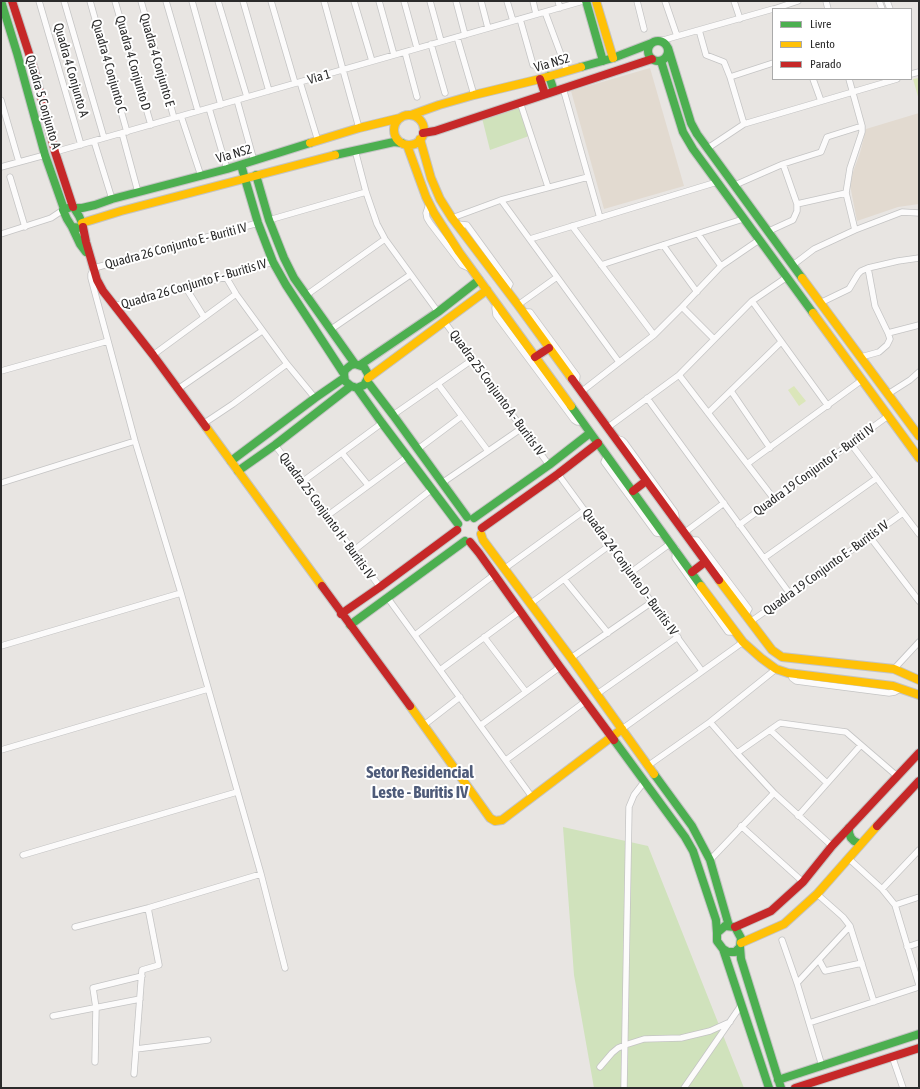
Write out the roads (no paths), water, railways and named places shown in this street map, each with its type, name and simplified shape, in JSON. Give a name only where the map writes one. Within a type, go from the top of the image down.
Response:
[{"type":"street","name":"Quadra 5 Conjunto A","points":[[1,1],[22,70],[45,155],[63,210],[80,244],[91,259]]},
{"type":"street","points":[[12,1],[34,70],[54,152],[74,208],[83,225],[86,242],[97,280],[114,306],[153,355],[238,470],[490,818],[495,821],[502,820],[612,736],[743,642]]},
{"type":"street","name":"Quadra 4 Conjunto A","points":[[39,1],[81,145]]},
{"type":"street","points":[[64,1],[104,138]]},
{"type":"street","name":"Quadra 4 Conjunto C","points":[[90,1],[125,132],[138,192]]},
{"type":"street","name":"Quadra 4 Conjunto D","points":[[115,1],[151,125]]},
{"type":"street","name":"Quadra 4 Conjunto E","points":[[141,1],[174,118]]},
{"type":"street","points":[[166,1],[198,111]]},
{"type":"street","points":[[192,1],[221,105]]},
{"type":"street","points":[[218,1],[247,97]]},
{"type":"street","points":[[243,1],[269,91]]},
{"type":"street","points":[[271,1],[318,141]]},
{"type":"street","points":[[324,1],[344,69],[359,128]]},
{"type":"street","points":[[354,1],[372,61]]},
{"type":"street","points":[[379,1],[394,55]]},
{"type":"street","points":[[404,1],[417,48]]},
{"type":"street","points":[[430,1],[441,42]]},
{"type":"street","points":[[456,1],[465,34]]},
{"type":"street","points":[[481,1],[488,28]]},
{"type":"street","points":[[507,1],[513,21]]},
{"type":"street","points":[[532,1],[536,14]]},
{"type":"street","points":[[558,1],[560,8]]},
{"type":"street","name":"Via 1","points":[[54,152],[583,1]]},
{"type":"street","points":[[586,1],[603,61]]},
{"type":"street","points":[[596,1],[613,58]]},
{"type":"street","points":[[637,1],[644,29]]},
{"type":"street","points":[[664,1],[677,36]]},
{"type":"street","points":[[734,1],[740,19]]},
{"type":"street","name":"Via NS2","points":[[778,8],[795,1]]},
{"type":"street","name":"Via NS2","points":[[411,115],[474,95],[540,79],[603,61],[656,42],[772,10]]},
{"type":"street","points":[[545,12],[567,71]]},
{"type":"street","points":[[520,19],[532,65]]},
{"type":"street","points":[[699,30],[706,55],[724,62],[744,124]]},
{"type":"street","points":[[457,37],[474,95]]},
{"type":"street","points":[[919,436],[916,428],[888,394],[820,303],[691,123],[668,48],[663,42],[656,42],[649,49],[649,52],[656,60],[683,132],[693,149],[919,458]]},
{"type":"street","points":[[431,44],[445,93]]},
{"type":"street","points":[[599,47],[609,44]]},
{"type":"street","points":[[656,60],[664,59],[667,56],[668,48]]},
{"type":"street","points":[[17,54],[23,57],[26,56],[28,52]]},
{"type":"street","points":[[405,52],[417,97]]},
{"type":"street","name":"Via NS2","points":[[422,136],[563,88],[656,60]]},
{"type":"street","points":[[730,77],[772,63]]},
{"type":"street","points":[[22,70],[25,67],[30,66],[34,70]]},
{"type":"street","points":[[549,76],[554,91]]},
{"type":"street","points":[[540,79],[545,94]]},
{"type":"street","points":[[813,80],[821,101]]},
{"type":"street","points":[[850,80],[862,126],[862,132],[850,168],[846,193],[855,230]]},
{"type":"street","points":[[708,148],[744,124],[894,80]]},
{"type":"street","points":[[563,88],[600,218]]},
{"type":"street","points":[[1,100],[19,162]]},
{"type":"street","points":[[237,100],[254,161]]},
{"type":"street","points":[[520,102],[548,188]]},
{"type":"street","points":[[209,108],[227,169]]},
{"type":"street","points":[[422,136],[417,142],[405,144],[398,140],[395,136],[394,126],[403,116],[411,115],[421,121],[423,127],[422,136],[431,178],[440,199],[705,562],[772,650],[782,657],[894,669],[919,680]]},
{"type":"street","points":[[181,116],[201,176]]},
{"type":"street","name":"Via NS2","points":[[63,210],[95,205],[112,199],[227,169],[359,128],[400,118]]},
{"type":"street","points":[[735,185],[783,164],[821,152],[827,138],[862,126]]},
{"type":"street","points":[[94,141],[112,199]]},
{"type":"street","name":"Via NS2","points":[[72,227],[79,228],[83,225],[121,211],[355,150],[394,142],[405,144]]},
{"type":"street","points":[[405,144],[429,204],[455,246],[743,642],[776,669],[791,674],[893,686],[919,695]]},
{"type":"street","points":[[355,150],[366,192],[377,224],[385,239],[438,312]]},
{"type":"street","points":[[1,167],[45,155]]},
{"type":"street","points":[[768,231],[793,220],[797,211],[797,204],[783,164]]},
{"type":"street","points":[[241,165],[258,223],[273,262],[344,376],[345,381],[354,387],[432,489],[457,527],[459,537],[479,553],[560,667],[685,837],[693,851],[716,920],[717,941],[723,949],[728,962],[769,1088]]},
{"type":"street","points":[[256,175],[268,220],[284,258],[305,296],[358,364],[366,370],[367,379],[442,483],[470,517],[479,522],[483,540],[571,658],[692,826],[710,860],[732,927],[737,930],[741,938],[741,959],[780,1084],[822,1066],[919,1034]]},
{"type":"street","points":[[10,177],[25,227]]},
{"type":"street","points":[[455,221],[501,200],[588,177]]},
{"type":"street","points":[[530,239],[717,182]]},
{"type":"street","points":[[268,220],[366,192]]},
{"type":"street","points":[[797,204],[846,193]]},
{"type":"street","points":[[501,200],[619,362]]},
{"type":"street","points":[[1,234],[51,218],[63,210]]},
{"type":"street","points":[[794,265],[814,249],[855,230],[902,212],[919,213]]},
{"type":"street","points":[[601,265],[698,234],[745,221],[752,222],[758,216]]},
{"type":"street","points":[[51,218],[67,219]]},
{"type":"street","name":"Quadra 26 Conjunto E - Buriti IV","points":[[94,268],[258,223]]},
{"type":"street","points":[[753,232],[756,227],[763,224]]},
{"type":"street","points":[[572,226],[654,335]]},
{"type":"street","points":[[698,234],[721,266]]},
{"type":"street","points":[[305,296],[385,239]]},
{"type":"street","points":[[579,388],[619,362],[654,335],[721,266],[759,240]]},
{"type":"street","points":[[663,245],[697,292]]},
{"type":"street","points":[[820,303],[849,289],[861,271],[898,261],[919,258]]},
{"type":"street","name":"Quadra 26 Conjunto F - Buritis IV","points":[[114,306],[226,277],[273,262]]},
{"type":"street","points":[[94,268],[91,278],[135,441],[181,593],[261,874],[285,968]]},
{"type":"street","points":[[861,357],[879,352],[887,345],[890,338],[875,306],[868,268]]},
{"type":"street","points":[[330,330],[410,275]]},
{"type":"street","points":[[226,277],[236,294],[286,364],[315,398]]},
{"type":"street","points":[[518,305],[558,277]]},
{"type":"street","points":[[607,428],[679,375],[752,301],[787,277]]},
{"type":"street","points":[[231,461],[344,376],[348,367],[358,364],[438,312],[479,280]]},
{"type":"street","points":[[186,288],[204,317]]},
{"type":"street","points":[[238,470],[354,387],[364,384],[367,379],[487,290]]},
{"type":"street","points":[[153,355],[236,294]]},
{"type":"street","points":[[752,301],[828,406]]},
{"type":"street","points":[[496,303],[496,315],[574,420],[577,422],[583,422]]},
{"type":"street","points":[[682,307],[714,339]]},
{"type":"street","points":[[523,312],[530,312],[535,318],[577,376],[579,388]]},
{"type":"street","points":[[818,320],[823,320],[829,315]]},
{"type":"street","name":"Quadra 25 Conjunto A - Buritis IV","points":[[444,321],[549,465]]},
{"type":"street","points":[[826,330],[828,326],[835,323]]},
{"type":"street","points":[[888,333],[919,325]]},
{"type":"street","points":[[178,389],[262,330]]},
{"type":"street","points":[[1,371],[108,341]]},
{"type":"street","points":[[708,413],[781,342]]},
{"type":"street","points":[[536,357],[549,348]]},
{"type":"street","points":[[393,415],[472,360]]},
{"type":"street","points":[[203,424],[233,404],[286,364]]},
{"type":"street","points":[[888,394],[910,380],[919,372]]},
{"type":"street","points":[[679,375],[774,499]]},
{"type":"street","points":[[747,464],[862,380]]},
{"type":"street","points":[[438,384],[488,451]]},
{"type":"street","points":[[730,391],[770,448]]},
{"type":"street","points":[[647,398],[790,594]]},
{"type":"street","points":[[418,449],[462,416]]},
{"type":"street","name":"Quadra 19 Conjunto F - Buriti IV","points":[[740,525],[888,416]]},
{"type":"street","points":[[302,482],[382,423]]},
{"type":"street","points":[[442,483],[522,428]]},
{"type":"street","points":[[342,614],[380,587],[457,527],[460,521],[470,517],[549,465],[590,433]]},
{"type":"street","points":[[615,438],[622,440],[675,512],[675,521]]},
{"type":"street","points":[[1,483],[135,441]]},
{"type":"street","points":[[350,625],[387,597],[467,542],[476,540],[481,531],[598,443]]},
{"type":"street","points":[[851,444],[919,534]]},
{"type":"street","name":"Quadra 25 Conjunto H - Buritis IV","points":[[275,445],[380,587]]},
{"type":"street","points":[[342,453],[368,485]]},
{"type":"street","points":[[607,455],[604,462],[656,533],[665,534]]},
{"type":"street","points":[[327,516],[407,457]]},
{"type":"street","name":"Quadra 24 Conjunto D - Buritis IV","points":[[558,474],[702,671]]},
{"type":"street","points":[[764,558],[877,478]]},
{"type":"street","points":[[633,491],[646,481]]},
{"type":"street","points":[[354,551],[432,489]]},
{"type":"street","points":[[687,537],[724,503]]},
{"type":"street","points":[[504,569],[585,510]]},
{"type":"street","name":"Quadra 19 Conjunto E - Buritis IV","points":[[747,619],[790,594],[903,513]]},
{"type":"street","points":[[687,537],[696,540],[748,609],[747,619]]},
{"type":"street","points":[[870,537],[919,601]]},
{"type":"street","points":[[530,604],[610,545]]},
{"type":"street","points":[[630,573],[674,546]]},
{"type":"street","points":[[674,546],[675,558],[728,632],[735,632]]},
{"type":"street","points":[[692,572],[705,562]]},
{"type":"street","points":[[415,635],[494,575]]},
{"type":"street","points":[[564,579],[608,633]]},
{"type":"street","points":[[1,646],[181,593]]},
{"type":"street","points":[[387,597],[532,797]]},
{"type":"street","points":[[571,658],[652,602]]},
{"type":"street","points":[[440,670],[520,611]]},
{"type":"street","points":[[484,637],[526,692]]},
{"type":"street","points":[[596,694],[678,637]]},
{"type":"street","points":[[894,669],[919,642]]},
{"type":"street","points":[[481,725],[560,667]]},
{"type":"street","points":[[649,765],[710,722],[776,669]]},
{"type":"street","points":[[1,750],[208,689]]},
{"type":"street","points":[[424,725],[460,697]]},
{"type":"street","points":[[506,760],[586,701]]},
{"type":"street","points":[[710,722],[774,793],[832,846]]},
{"type":"street","points":[[737,753],[780,723],[846,732],[897,776]]},
{"type":"street","points":[[770,730],[827,783]]},
{"type":"street","points":[[798,816],[861,745]]},
{"type":"street","points":[[717,933],[723,928],[732,927],[771,911],[804,882],[832,846],[919,753]]},
{"type":"street","points":[[624,1088],[629,808],[634,795],[644,782]]},
{"type":"street","points":[[723,949],[735,952],[740,945],[784,924],[817,894],[860,844],[919,782]]},
{"type":"street","points":[[23,855],[237,792]]},
{"type":"street","points":[[710,860],[774,793]]},
{"type":"street","points":[[741,826],[804,882]]},
{"type":"street","points":[[849,828],[852,840],[860,844]]},
{"type":"street","points":[[882,889],[919,850]]},
{"type":"street","points":[[810,1023],[919,986],[895,905],[882,889],[848,858]]},
{"type":"street","points":[[75,928],[261,874]]},
{"type":"street","points":[[817,894],[843,917],[850,926],[874,1002]]},
{"type":"street","points":[[895,905],[919,897]]},
{"type":"street","points":[[134,1074],[142,970],[159,965],[148,908]]},
{"type":"street","points":[[797,983],[850,926]]},
{"type":"street","points":[[782,940],[810,1023],[822,1066]]},
{"type":"street","points":[[907,947],[919,943]]},
{"type":"street","points":[[819,960],[825,971],[862,963]]},
{"type":"street","points":[[95,1062],[96,1008],[93,988],[142,976]]},
{"type":"street","points":[[53,1016],[140,999]]},
{"type":"street","points":[[684,1088],[742,1004]]},
{"type":"street","points":[[600,1067],[618,1048],[625,1045],[644,1039],[681,1038],[710,1031],[730,1022]]},
{"type":"street","points":[[136,1049],[208,1040]]},
{"type":"street","points":[[795,1088],[919,1048]]},
{"type":"street","points":[[892,1056],[903,1088]]},
{"type":"district","name":"Setor Residencial Leste - Buritis IV","points":[[420,783]]}]
